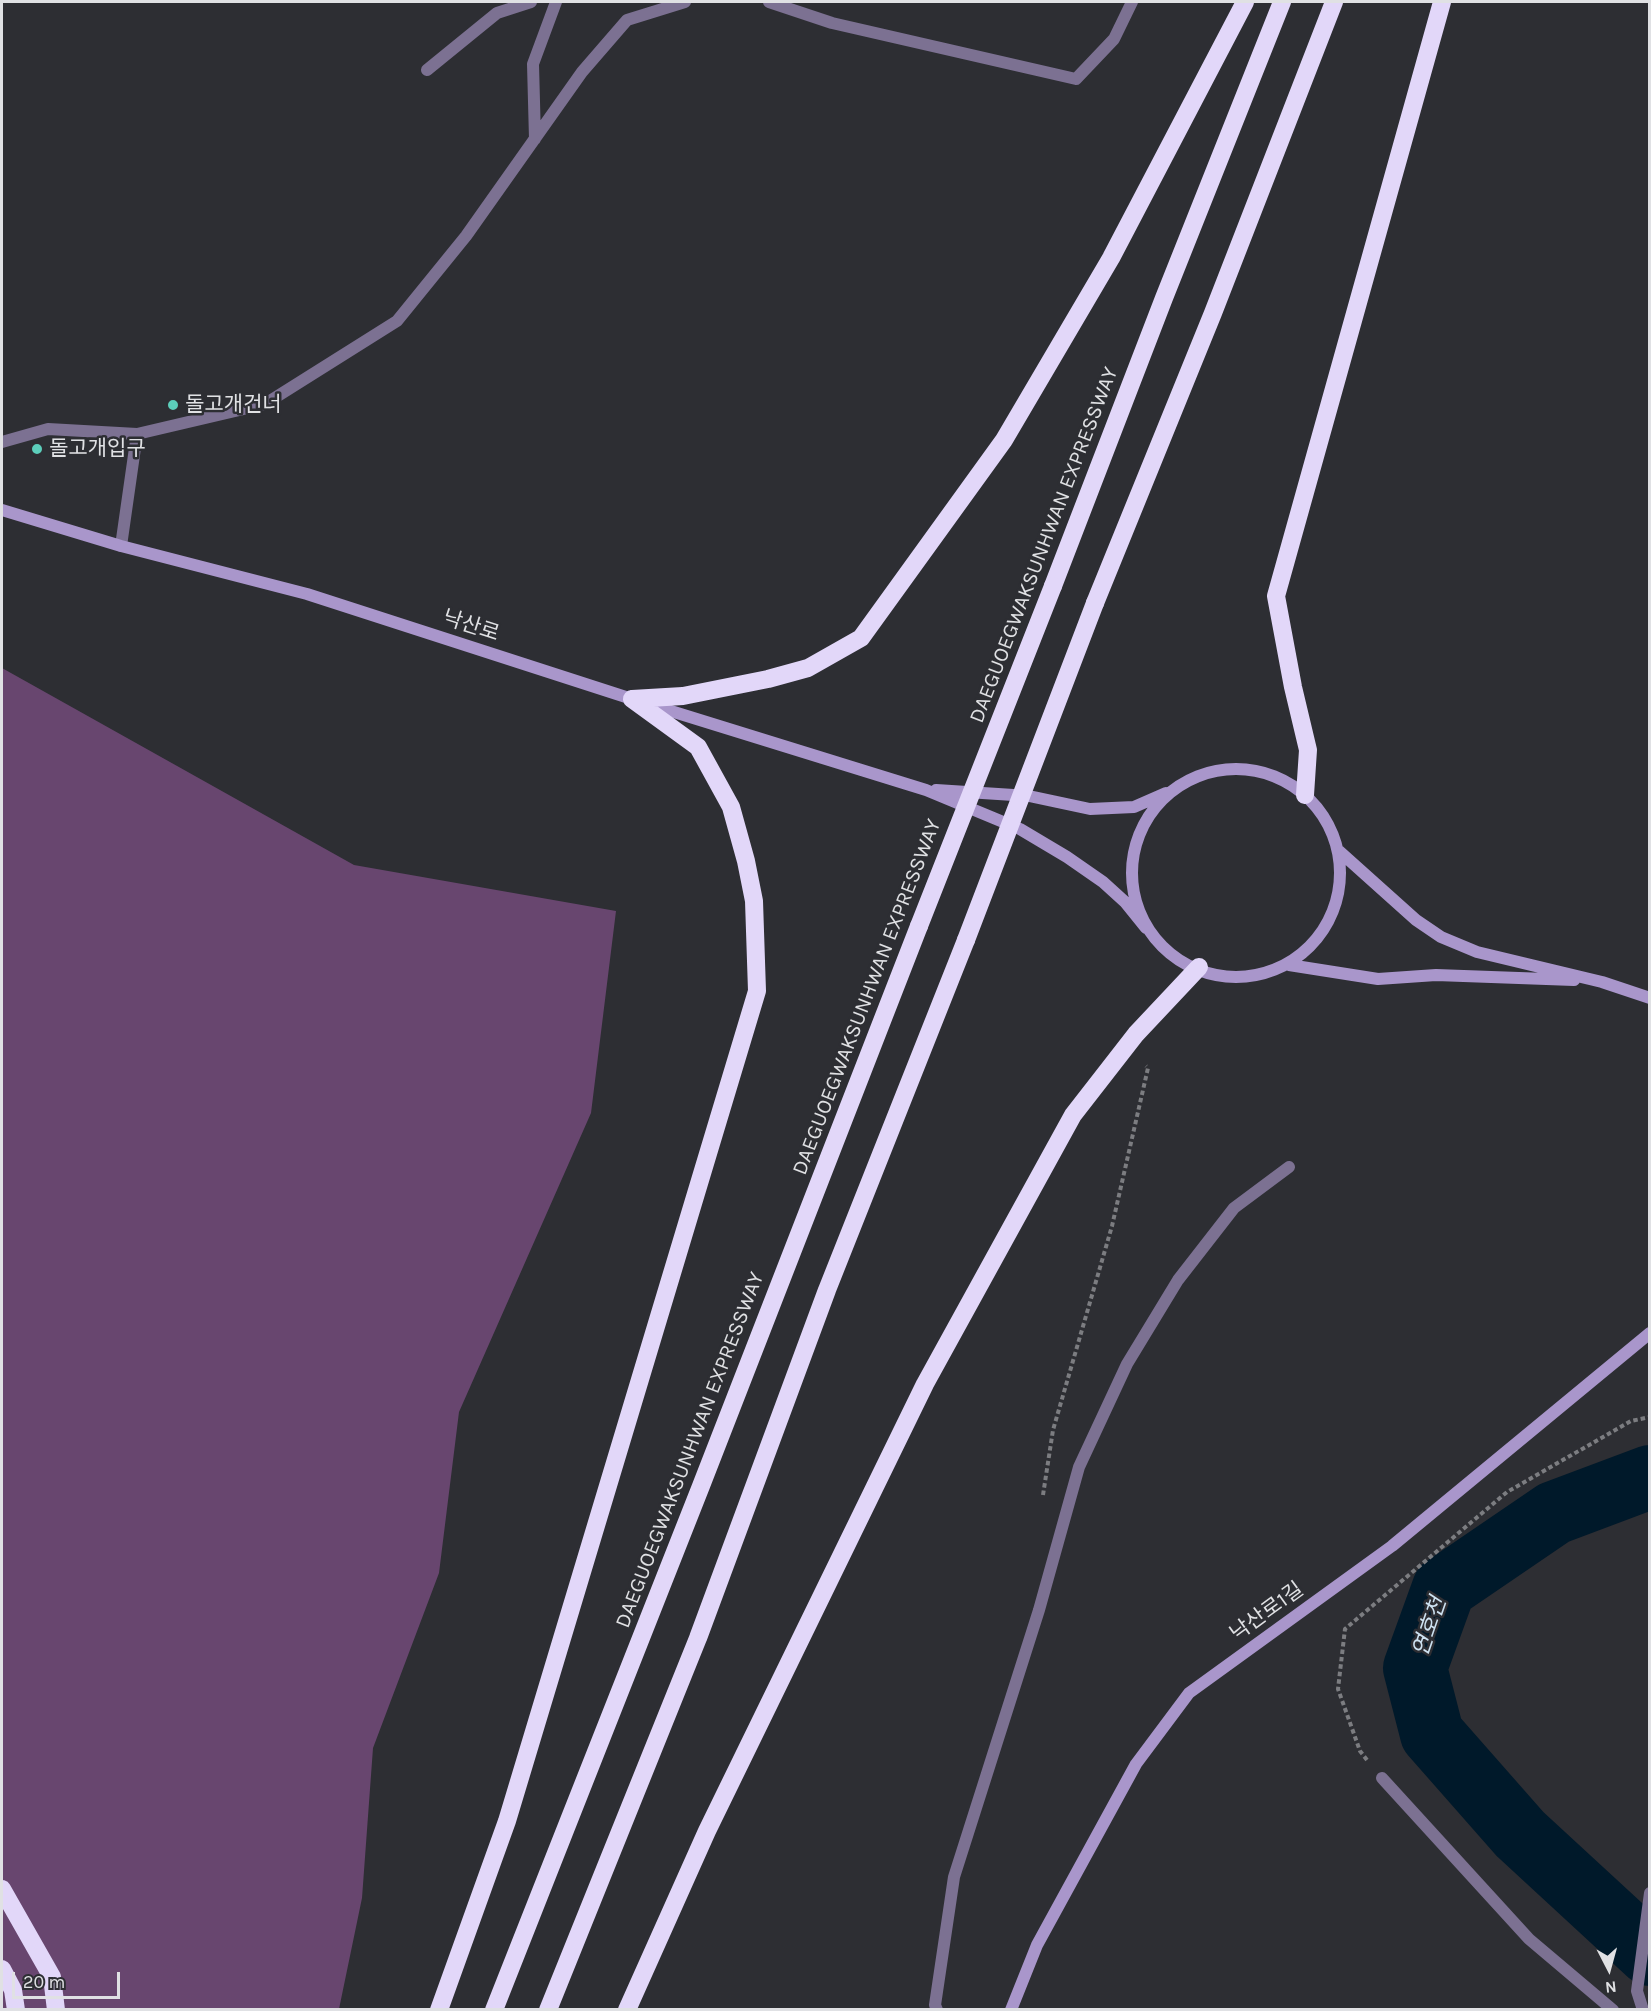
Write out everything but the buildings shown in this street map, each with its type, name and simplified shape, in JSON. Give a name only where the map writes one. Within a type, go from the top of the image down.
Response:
[{"type":"highway","points":[[632,699],[682,696],[778,676],[808,668],[861,638],[1004,440],[1111,258],[1245,2]]},
{"type":"highway","name":"DAEGUOEGWAKSUNHWAN EXPRESSWAY","points":[[494,2010],[1282,2]]},
{"type":"highway","points":[[548,2010],[698,1638],[827,1290],[966,940],[1095,603],[1214,313],[1334,2]]},
{"type":"highway","points":[[1305,795],[1308,750],[1276,596],[1442,2]]},
{"type":"highway","points":[[439,2010],[507,1821],[757,991],[754,901],[731,807],[698,747],[632,699]]},
{"type":"highway","points":[[627,2010],[707,1831],[925,1384],[1072,1114],[1131,1040],[1199,967]]},
{"type":"highway","points":[[2,1889],[52,1977],[56,2010]]},
{"type":"highway","points":[[2,1969],[13,1990],[16,2010]]},
{"type":"main road","name":"낙산로","points":[[2,510],[121,546],[307,594],[632,699],[926,790]]},
{"type":"main road","points":[[1239,769],[1274,776],[1305,795],[1327,820],[1339,851],[1341,884],[1333,916],[1315,944],[1289,965],[1257,977],[1183,964],[1161,948],[1125,902],[1103,882],[1067,857],[1020,829],[926,790],[1029,796],[1090,809],[1134,807],[1204,774],[1239,769]]},
{"type":"main road","points":[[1146,928],[1131,885],[1133,849],[1148,817],[1172,791]]},
{"type":"main road","points":[[1339,851],[1416,920],[1441,937],[1477,952],[1602,982],[1650,998]]},
{"type":"main road","points":[[1289,965],[1378,979],[1436,975],[1602,982]]},
{"type":"main road","name":"낙산로1길","points":[[1011,2010],[1037,1945],[1136,1764],[1189,1693],[1392,1546],[1650,1333]]},
{"type":"street","points":[[427,70],[497,13],[531,2]]},
{"type":"street","points":[[535,138],[533,64],[556,2]]},
{"type":"street","points":[[2,442],[48,429],[137,434],[265,404],[397,321],[466,236],[582,72],[627,20],[685,2]]},
{"type":"street","points":[[769,2],[832,23],[1076,79],[1114,39],[1132,2]]},
{"type":"street","points":[[121,546],[137,434]]},
{"type":"street","points":[[937,2010],[935,2004],[954,1877],[1039,1610],[1079,1467],[1126,1364],[1178,1280],[1234,1208],[1289,1167]]},
{"type":"street","points":[[1382,1778],[1529,1939],[1613,2010]]},
{"type":"street","points":[[1643,2010],[1637,1991],[1650,1893]]},
{"type":"path","points":[[1043,1496],[1053,1430],[1112,1226],[1148,1068],[1131,1040]]},
{"type":"path","points":[[1382,1778],[1360,1751],[1338,1689],[1345,1629],[1507,1492],[1631,1421],[1650,1417]]},
{"type":"shaded area","points":[[2,668],[354,865],[616,911],[591,1113],[459,1412],[439,1573],[373,1748],[362,1898],[339,2009],[2,2009]]},
{"type":"waterway","name":"연호천","points":[[1650,1477],[1554,1513],[1444,1588],[1415,1668],[1432,1734],[1520,1834],[1650,1954]]},
{"type":"place","name":"돌고개건너","points":[[173,405]]},
{"type":"place","name":"돌고개입구","points":[[37,449]]}]
